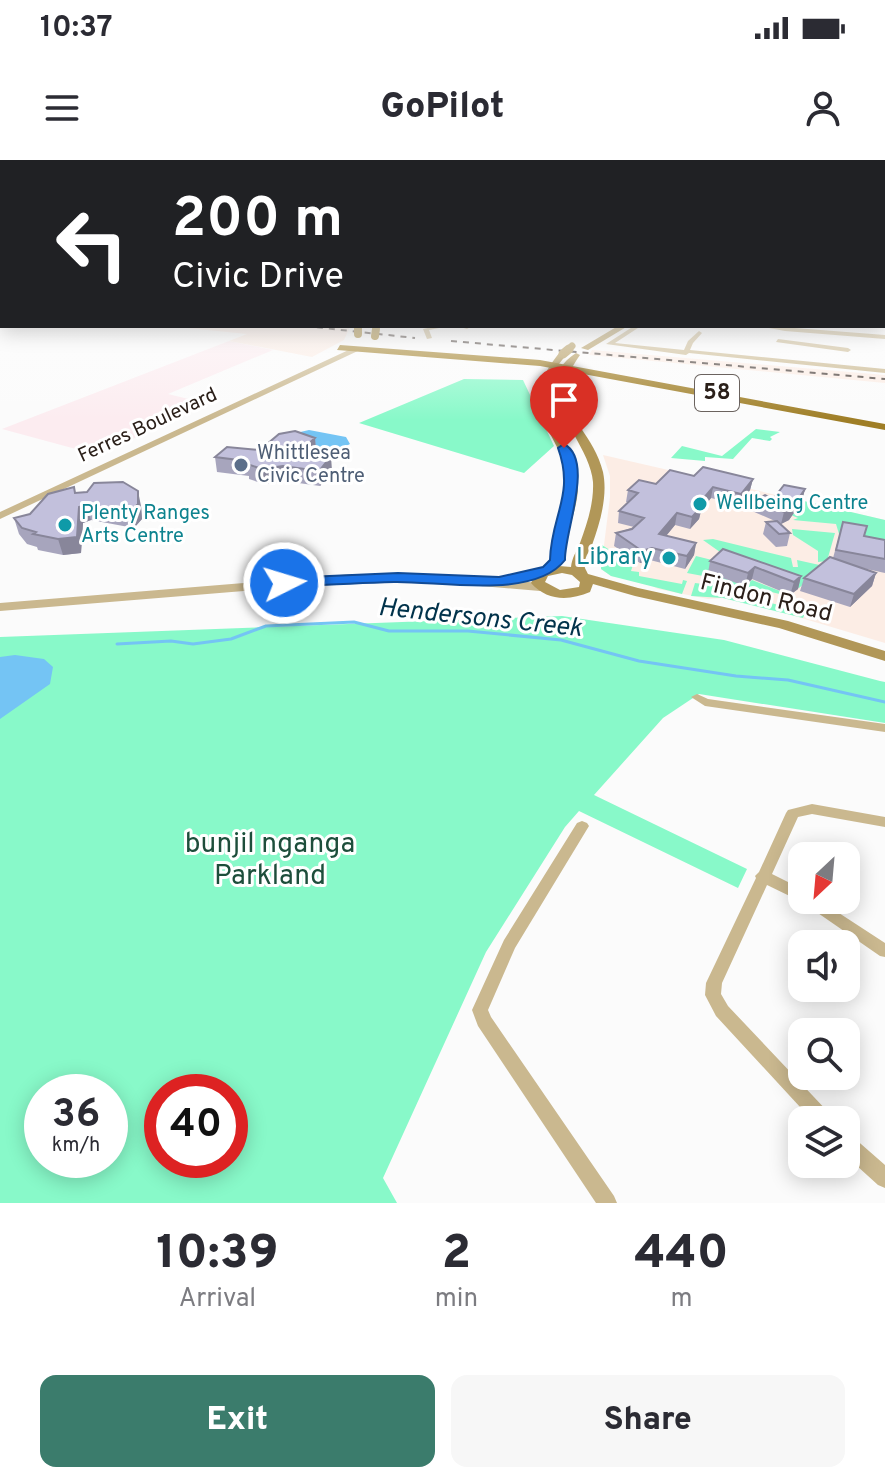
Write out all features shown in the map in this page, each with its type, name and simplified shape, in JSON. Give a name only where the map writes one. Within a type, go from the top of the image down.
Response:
[{"type":"main road","points":[[543,577],[557,560],[557,543],[572,488],[567,455],[543,415],[541,388],[557,360],[574,351],[602,328]]},
{"type":"main road","points":[[580,592],[587,585],[578,560],[595,511],[599,485],[591,452],[562,403],[560,384],[574,351],[620,328]]},
{"type":"main road","points":[[351,349],[357,329]]},
{"type":"main road","points":[[351,349],[375,331],[381,350]]},
{"type":"main road","name":"58","points":[[351,349],[557,360],[567,366],[885,427]]},
{"type":"main road","name":"Findon Road","points":[[635,592],[560,594],[543,577],[562,569],[635,592],[742,614],[885,656]]},
{"type":"street","points":[[429,338],[426,329],[433,328]]},
{"type":"street","points":[[635,328],[609,344],[885,371]]},
{"type":"street","points":[[764,358],[790,329],[885,337]]},
{"type":"street","points":[[686,353],[689,343],[699,333]]},
{"type":"street","points":[[778,341],[848,350]]},
{"type":"street","name":"Ferres Boulevard","points":[[0,516],[351,349]]},
{"type":"street","name":"Ferres Boulevard","points":[[0,507],[75,480]]},
{"type":"street","points":[[0,607],[340,579],[409,577],[499,582],[543,577]]},
{"type":"street","points":[[0,599],[103,599]]},
{"type":"street","points":[[697,697],[705,702],[885,728]]},
{"type":"street","points":[[811,1106],[722,1011],[713,995],[717,976],[790,817],[797,810],[812,809],[885,822]]},
{"type":"street","points":[[582,826],[509,945],[480,1010],[484,1021],[607,1203]]},
{"type":"street","points":[[762,876],[788,889]]},
{"type":"street","points":[[829,914],[885,951]]},
{"type":"street","points":[[860,1156],[885,1178]]},
{"type":"shaded area","points":[[188,328],[349,329],[344,340],[312,357],[229,341],[247,334]]},
{"type":"shaded area","points":[[229,341],[273,350],[168,394],[209,404],[98,455],[2,429]]},
{"type":"shaded area","points":[[592,350],[885,375],[885,383],[589,355]]},
{"type":"shaded area","points":[[603,455],[885,520],[885,643],[778,611],[724,598],[708,599],[658,589],[646,583],[611,576],[601,569],[610,497],[610,476]]},
{"type":"green space","points":[[464,379],[523,380],[554,446],[524,473],[359,423]]},
{"type":"green space","points":[[756,429],[780,432],[770,437],[770,441],[752,438],[733,459],[705,457],[705,461],[671,458],[682,446],[722,456]]},
{"type":"green space","points":[[804,501],[885,520],[885,553],[839,534],[836,524],[793,520],[798,518],[791,515],[802,509],[799,506]]},
{"type":"green space","points":[[792,529],[835,533],[827,561],[818,562],[818,551],[793,535]]},
{"type":"green space","points":[[713,539],[791,558],[793,567],[798,567],[797,560],[824,566],[799,588],[727,557],[703,540]]},
{"type":"green space","points":[[602,545],[633,565],[631,571],[639,572],[639,576],[682,584],[683,580],[687,581],[682,594],[611,576],[601,569]]},
{"type":"green space","points":[[696,556],[720,562],[745,586],[752,580],[794,594],[796,598],[751,587],[745,596],[793,609],[795,606],[806,611],[803,618],[723,598],[691,596],[695,583],[703,584],[703,576],[687,573]]},
{"type":"green space","name":"bunjil nganga Parkland","points":[[562,616],[724,640],[885,682],[885,723],[699,694],[663,718],[594,795],[747,869],[738,888],[579,811],[565,827],[486,952],[383,1178],[397,1203],[0,1203],[0,637]]},
{"type":"water","points":[[309,430],[346,437],[350,444],[338,450],[316,452],[296,433]]},
{"type":"water","points":[[15,655],[44,659],[53,667],[50,684],[0,719],[0,657]]},
{"type":"building","points":[[295,431],[315,438],[299,452],[331,456],[319,471],[283,466],[262,469],[246,461],[215,457],[227,447],[260,450],[279,434]]},
{"type":"building","points":[[703,467],[753,479],[741,494],[713,487],[692,517],[677,513],[659,534],[696,543],[687,556],[652,548],[642,551],[616,533],[632,529],[644,518],[619,511],[638,493],[628,490],[639,480],[656,484],[670,470],[694,476]]},
{"type":"building","points":[[123,482],[138,491],[138,504],[130,512],[86,505],[79,507],[77,537],[58,539],[33,534],[36,532],[22,528],[14,518],[30,514],[48,494],[74,487],[75,493],[87,492],[94,483]]},
{"type":"building","points":[[784,485],[805,489],[792,508],[784,512],[755,500],[765,495],[773,499]]},
{"type":"building","points":[[777,521],[790,533],[779,534],[766,522]]},
{"type":"building","points":[[843,522],[867,526],[864,536],[885,540],[885,559],[836,550]]},
{"type":"building","points":[[723,549],[801,576],[794,582],[755,567],[748,573],[710,561]]},
{"type":"building","points":[[830,557],[876,573],[854,594],[804,578]]},
{"type":"waterway","name":"Hendersons Creek","points":[[117,644],[171,641],[193,644],[231,639],[266,626],[354,622],[389,631],[468,631],[561,640],[639,661],[736,676],[788,680],[885,702]]},
{"type":"railway","points":[[323,328],[415,338]]},
{"type":"railway","points":[[451,341],[885,379]]},
{"type":"place","name":"Whittlesea Civic Centre","points":[[241,465]]},
{"type":"place","name":"Wellbeing Centre","points":[[700,504]]},
{"type":"place","name":"Plenty Ranges Arts Centre","points":[[65,525]]},
{"type":"place","name":"Library","points":[[669,558]]},
{"type":"route","points":[[284,583],[398,577],[499,582],[542,573],[554,566],[557,560],[557,543],[570,506],[570,465],[564,448]]}]
